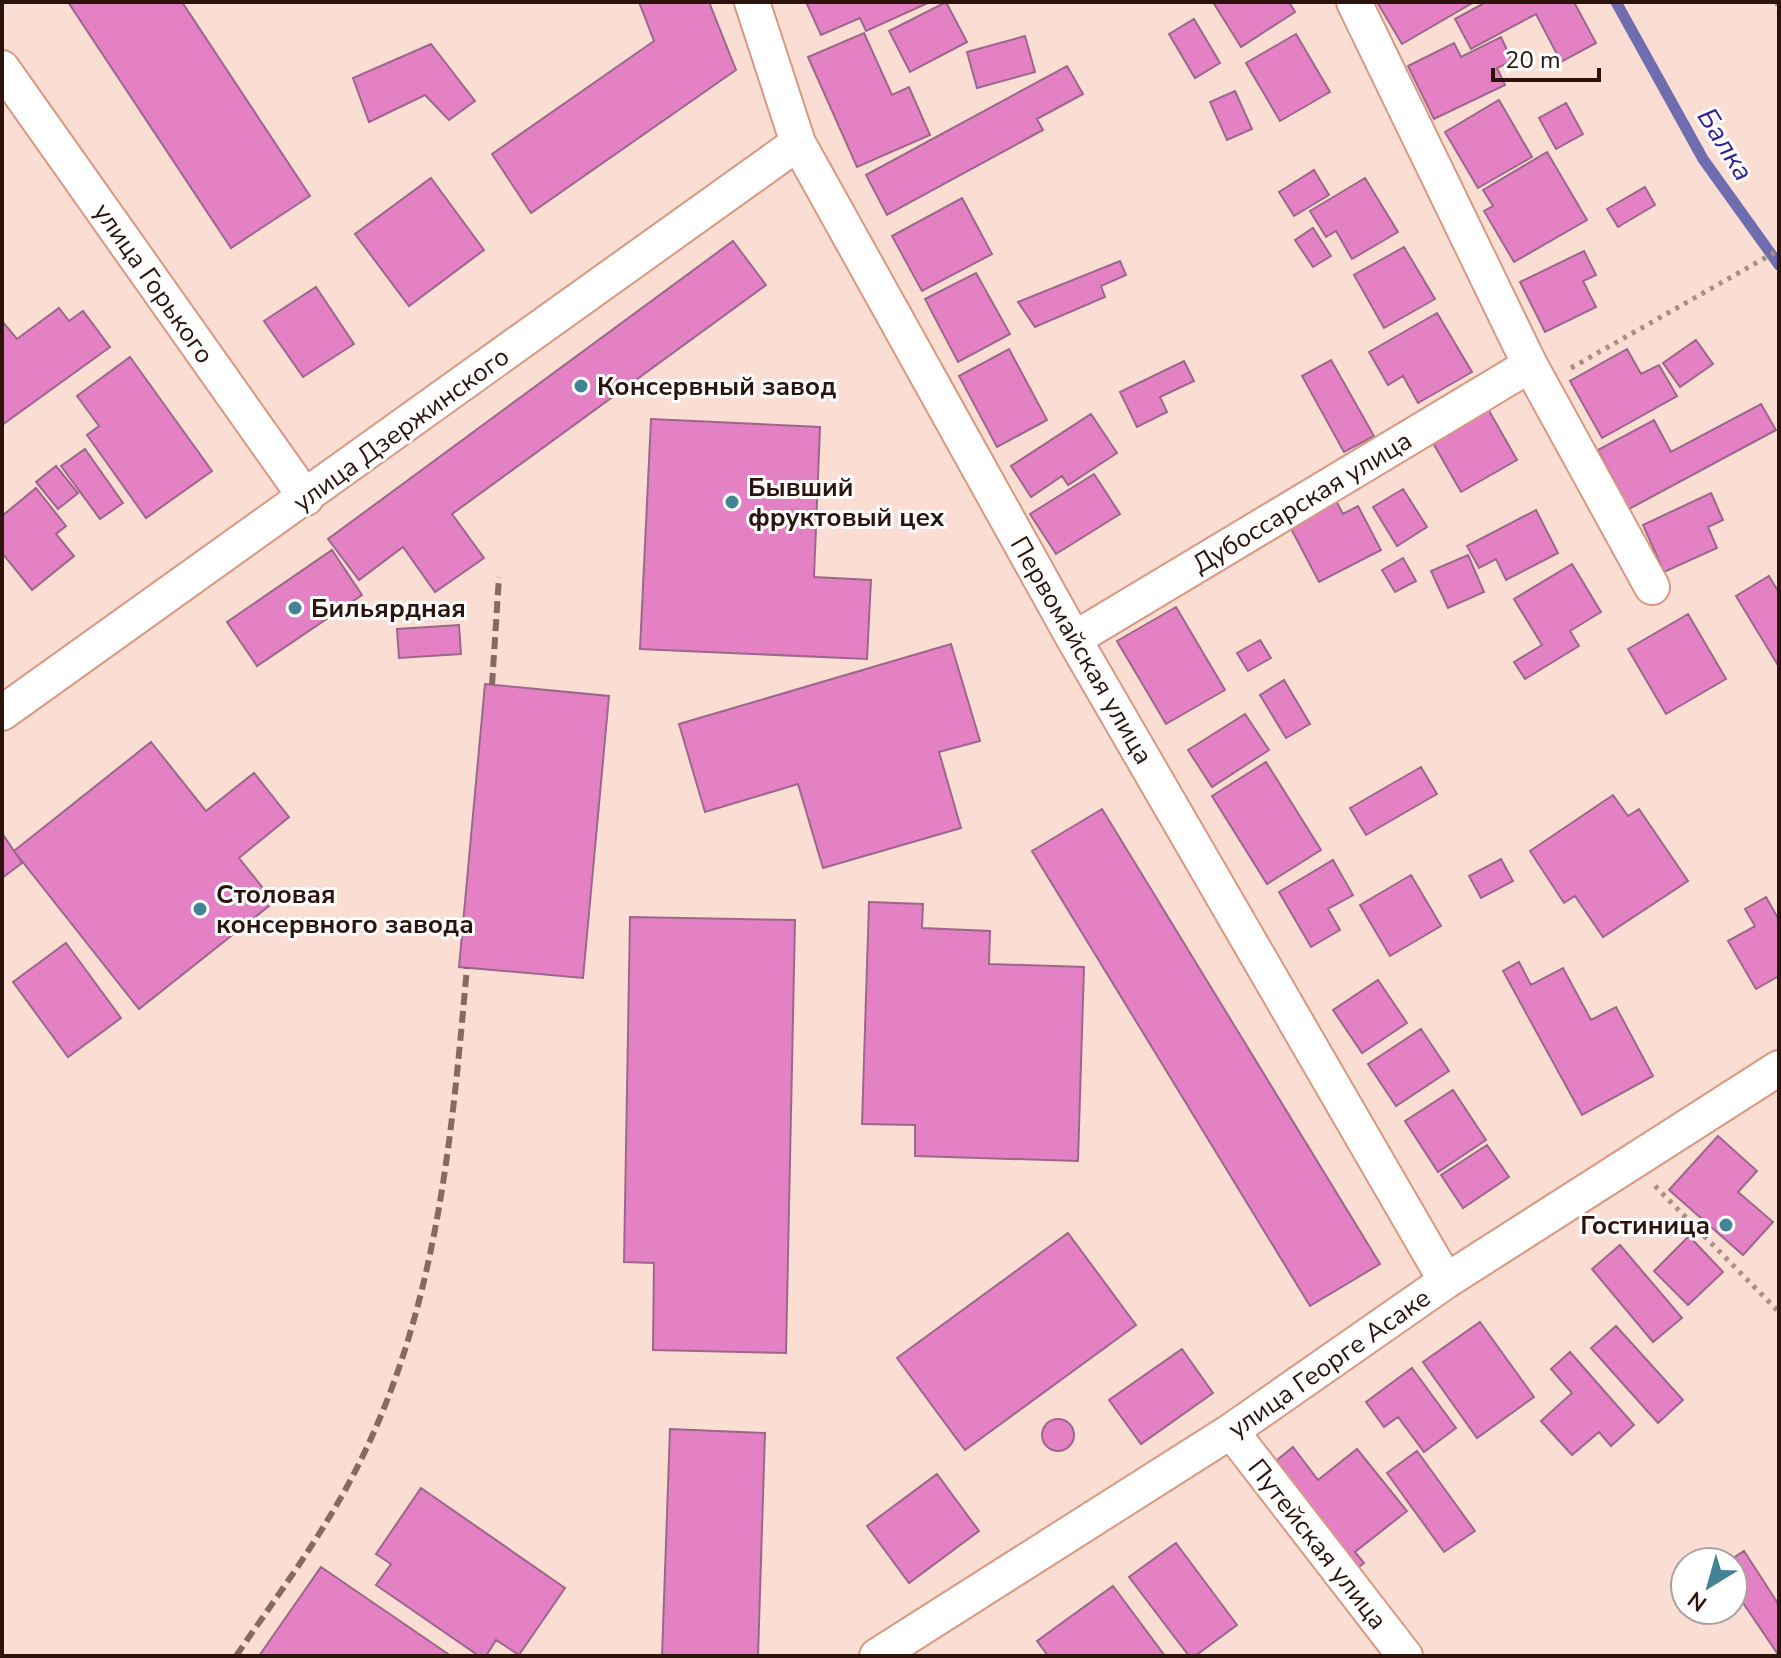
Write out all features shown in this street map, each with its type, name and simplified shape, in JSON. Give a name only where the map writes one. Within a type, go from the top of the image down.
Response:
[{"type":"street","name":"Первомайская улица","points":[[752,2],[798,143],[1074,639],[1446,1281]]},
{"type":"street","points":[[1354,2],[1536,375],[1652,587]]},
{"type":"street","name":"улица Горького","points":[[2,68],[306,498]]},
{"type":"street","name":"улица Дзержинского","points":[[2,713],[798,143]]},
{"type":"street","name":"Дубоссарская улица","points":[[1074,639],[1536,375]]},
{"type":"street","name":"улица Георге Асаке","points":[[877,1656],[1231,1431],[1446,1281],[1779,1068]]},
{"type":"street","name":"Путейская улица","points":[[1231,1431],[1405,1656]]},
{"type":"path","points":[[1777,2],[1779,13]]},
{"type":"path","points":[[1536,375],[1759,264],[1779,250]]},
{"type":"path","points":[[1632,1162],[1779,1312]]},
{"type":"building","points":[[68,2],[182,2],[310,196],[231,248]]},
{"type":"building","points":[[639,2],[709,2],[736,70],[531,213],[492,154],[654,41]]},
{"type":"building","points":[[806,2],[930,2],[866,31],[860,18],[821,35]]},
{"type":"building","points":[[946,2],[967,42],[910,72],[889,31]]},
{"type":"building","points":[[1213,2],[1289,2],[1295,12],[1241,47]]},
{"type":"building","points":[[1377,2],[1474,2],[1402,44]]},
{"type":"building","points":[[1486,2],[1574,2],[1596,43],[1561,62],[1536,14],[1471,49],[1455,19]]},
{"type":"building","points":[[1194,19],[1220,63],[1195,78],[1169,34]]},
{"type":"building","points":[[864,33],[892,95],[909,87],[930,135],[857,167],[808,57]]},
{"type":"building","points":[[1296,34],[1330,92],[1280,121],[1246,63]]},
{"type":"building","points":[[1025,36],[1035,72],[977,88],[967,52]]},
{"type":"building","points":[[1501,37],[1512,61],[1497,68],[1505,85],[1434,119],[1408,66],[1454,43],[1461,57]]},
{"type":"building","points":[[431,44],[475,101],[449,120],[425,95],[369,122],[353,78]]},
{"type":"building","points":[[1067,66],[1083,94],[1037,119],[1043,130],[887,215],[866,175]]},
{"type":"building","points":[[1235,91],[1252,129],[1227,140],[1210,102]]},
{"type":"building","points":[[1499,100],[1532,157],[1478,188],[1445,132]]},
{"type":"building","points":[[1566,103],[1583,134],[1556,149],[1539,118]]},
{"type":"building","points":[[1547,152],[1587,220],[1514,262],[1484,211],[1493,206],[1483,190]]},
{"type":"building","points":[[1314,170],[1329,195],[1294,216],[1279,192]]},
{"type":"building","points":[[431,178],[484,250],[409,306],[355,234]]},
{"type":"building","points":[[1365,178],[1398,232],[1352,259],[1336,231],[1326,237],[1310,211]]},
{"type":"building","points":[[1645,187],[1655,205],[1618,227],[1607,209]]},
{"type":"building","points":[[962,198],[992,254],[922,291],[892,236]]},
{"type":"building","points":[[1313,228],[1331,256],[1313,267],[1295,240]]},
{"type":"building","name":"Консервный завод","points":[[733,241],[766,285],[452,514],[484,558],[435,592],[403,547],[359,580],[328,539]]},
{"type":"building","points":[[1404,247],[1435,299],[1384,328],[1354,275]]},
{"type":"building","points":[[1584,251],[1596,275],[1583,281],[1596,307],[1545,332],[1520,282]]},
{"type":"building","points":[[1120,261],[1126,275],[1101,286],[1105,297],[1035,327],[1018,302]]},
{"type":"building","points":[[976,273],[1010,334],[958,362],[925,299]]},
{"type":"building","points":[[316,287],[354,344],[303,377],[264,321]]},
{"type":"building","points":[[59,308],[69,321],[83,311],[110,347],[2,425],[2,321],[17,339]]},
{"type":"building","points":[[1437,313],[1472,372],[1418,403],[1403,376],[1388,385],[1369,352]]},
{"type":"building","points":[[1696,340],[1713,364],[1680,387],[1663,363]]},
{"type":"building","points":[[1009,349],[1047,420],[997,447],[959,376]]},
{"type":"building","points":[[1627,349],[1641,374],[1659,365],[1677,396],[1602,438],[1570,381]]},
{"type":"building","points":[[130,357],[212,471],[146,518],[87,435],[99,426],[77,396]]},
{"type":"building","points":[[1331,360],[1374,436],[1344,452],[1302,376]]},
{"type":"building","points":[[1184,361],[1194,381],[1160,397],[1167,412],[1137,427],[1120,392]]},
{"type":"building","points":[[1761,404],[1776,430],[1629,509],[1598,450],[1654,420],[1671,452]]},
{"type":"building","points":[[1488,409],[1517,460],[1461,492],[1432,441]]},
{"type":"building","points":[[1091,414],[1117,453],[1068,485],[1062,476],[1031,497],[1011,466]]},
{"type":"building","name":"Бывший фруктовый цех","points":[[651,419],[820,427],[814,577],[871,580],[867,659],[640,649]]},
{"type":"building","points":[[85,449],[123,503],[100,519],[61,466]]},
{"type":"building","points":[[56,466],[78,493],[58,509],[36,482]]},
{"type":"building","points":[[1094,474],[1120,514],[1056,554],[1030,514]]},
{"type":"building","points":[[36,488],[66,526],[56,534],[74,556],[32,590],[2,553],[2,516]]},
{"type":"building","points":[[1403,489],[1427,527],[1397,546],[1373,507]]},
{"type":"building","points":[[1711,493],[1723,520],[1708,527],[1717,548],[1664,572],[1643,525]]},
{"type":"building","points":[[1334,497],[1343,514],[1358,506],[1381,550],[1319,582],[1287,521]]},
{"type":"building","points":[[1536,510],[1558,553],[1506,580],[1496,559],[1479,568],[1467,546]]},
{"type":"building","name":"Бильярдная","points":[[332,550],[362,595],[257,666],[227,622]]},
{"type":"building","points":[[1468,555],[1484,592],[1448,608],[1431,571]]},
{"type":"building","points":[[1403,558],[1416,581],[1395,592],[1382,570]]},
{"type":"building","points":[[1572,564],[1601,612],[1570,631],[1579,646],[1525,679],[1514,662],[1542,645],[1514,599]]},
{"type":"building","points":[[1769,576],[1779,593],[1779,667],[1736,596]]},
{"type":"building","points":[[1176,607],[1225,690],[1166,724],[1117,641]]},
{"type":"building","points":[[1688,614],[1726,679],[1666,714],[1628,649]]},
{"type":"building","points":[[459,625],[461,654],[399,658],[397,629]]},
{"type":"building","points":[[1260,640],[1271,658],[1248,671],[1237,653]]},
{"type":"building","points":[[951,644],[980,741],[939,752],[961,828],[823,868],[798,784],[705,812],[679,724]]},
{"type":"building","points":[[1284,680],[1310,724],[1286,738],[1260,695]]},
{"type":"building","points":[[485,684],[609,696],[583,978],[459,967]]},
{"type":"building","points":[[1245,714],[1269,750],[1212,787],[1188,750]]},
{"type":"building","points":[[151,742],[206,811],[254,773],[289,817],[239,858],[274,902],[139,1009],[14,851]]},
{"type":"building","points":[[1266,762],[1321,850],[1267,884],[1212,796]]},
{"type":"building","points":[[1421,767],[1437,794],[1366,835],[1350,808]]},
{"type":"building","points":[[1613,795],[1628,816],[1639,809],[1688,881],[1603,937],[1575,896],[1564,903],[1530,851]]},
{"type":"building","points":[[1102,809],[1380,1264],[1310,1306],[1032,851]]},
{"type":"building","points":[[2,833],[22,863],[2,878]]},
{"type":"building","points":[[1501,859],[1513,881],[1481,898],[1469,876]]},
{"type":"building","points":[[1333,860],[1353,895],[1328,909],[1340,930],[1311,947],[1279,892]]},
{"type":"building","points":[[1411,875],[1441,926],[1390,956],[1360,905]]},
{"type":"building","points":[[1766,897],[1779,920],[1779,976],[1756,989],[1728,941],[1755,926],[1745,909]]},
{"type":"building","points":[[869,902],[923,904],[922,928],[990,931],[989,964],[1084,967],[1078,1161],[915,1156],[915,1125],[862,1124]]},
{"type":"building","points":[[630,917],[795,920],[786,1353],[653,1350],[654,1263],[624,1262]]},
{"type":"building","points":[[66,943],[121,1018],[68,1057],[13,982]]},
{"type":"building","points":[[1519,962],[1531,985],[1563,968],[1591,1020],[1616,1007],[1653,1076],[1582,1115],[1503,971]]},
{"type":"building","points":[[1378,980],[1407,1023],[1362,1053],[1333,1010]]},
{"type":"building","points":[[1421,1029],[1449,1071],[1396,1106],[1368,1064]]},
{"type":"building","points":[[1453,1090],[1486,1140],[1438,1172],[1405,1121]]},
{"type":"building","points":[[1718,1136],[1757,1171],[1738,1192],[1773,1222],[1743,1255],[1669,1190]]},
{"type":"building","points":[[1487,1145],[1509,1177],[1463,1208],[1441,1175]]},
{"type":"building","points":[[1068,1233],[1136,1325],[965,1450],[897,1358]]},
{"type":"building","points":[[1689,1236],[1723,1272],[1688,1305],[1654,1271]]},
{"type":"building","points":[[1620,1245],[1682,1318],[1653,1342],[1592,1269]]},
{"type":"building","points":[[1480,1322],[1534,1397],[1477,1438],[1423,1362]]},
{"type":"building","points":[[1616,1326],[1683,1400],[1658,1423],[1591,1348]]},
{"type":"building","points":[[1182,1349],[1213,1393],[1141,1444],[1109,1400]]},
{"type":"building","points":[[1570,1352],[1634,1425],[1611,1446],[1599,1432],[1572,1455],[1541,1421],[1572,1393],[1551,1369]]},
{"type":"building","points":[[1412,1368],[1456,1428],[1424,1452],[1398,1417],[1384,1427],[1366,1402]]},
{"type":"building","points":[[1058,1419],[1069,1424],[1074,1435],[1069,1446],[1058,1451],[1047,1446],[1042,1435],[1047,1424]]},
{"type":"building","points":[[670,1429],[765,1433],[758,1656],[662,1656]]},
{"type":"building","points":[[1293,1447],[1318,1480],[1357,1449],[1407,1511],[1355,1552],[1364,1563],[1349,1574],[1266,1469]]},
{"type":"building","points":[[1417,1451],[1475,1531],[1444,1552],[1387,1473]]},
{"type":"building","points":[[937,1474],[979,1531],[909,1583],[867,1526]]},
{"type":"building","points":[[421,1488],[565,1588],[519,1655],[496,1640],[486,1656],[479,1656],[376,1585],[391,1564],[376,1554]]},
{"type":"building","points":[[1176,1543],[1237,1625],[1195,1656],[1189,1656],[1129,1577]]},
{"type":"building","points":[[1749,1559],[1779,1605],[1779,1656],[1749,1612]]},
{"type":"building","points":[[321,1567],[451,1656],[259,1656]]},
{"type":"building","points":[[1113,1586],[1165,1656],[1048,1656],[1037,1641]]},
{"type":"waterway","name":"Балка","points":[[1616,2],[1703,159],[1779,265]]},
{"type":"railway","points":[[492,685],[499,577]]},
{"type":"railway","points":[[236,1656],[309,1550],[349,1483],[378,1422],[402,1359],[435,1231],[446,1166],[467,967]]},
{"type":"place","name":"Консервный завод","points":[[581,386]]},
{"type":"place","name":"Бывший фруктовый цех","points":[[732,502]]},
{"type":"place","name":"Бильярдная","points":[[295,608]]},
{"type":"place","name":"Столовая консервного завода","points":[[200,909]]},
{"type":"place","name":"Гостиница","points":[[1726,1225]]}]
